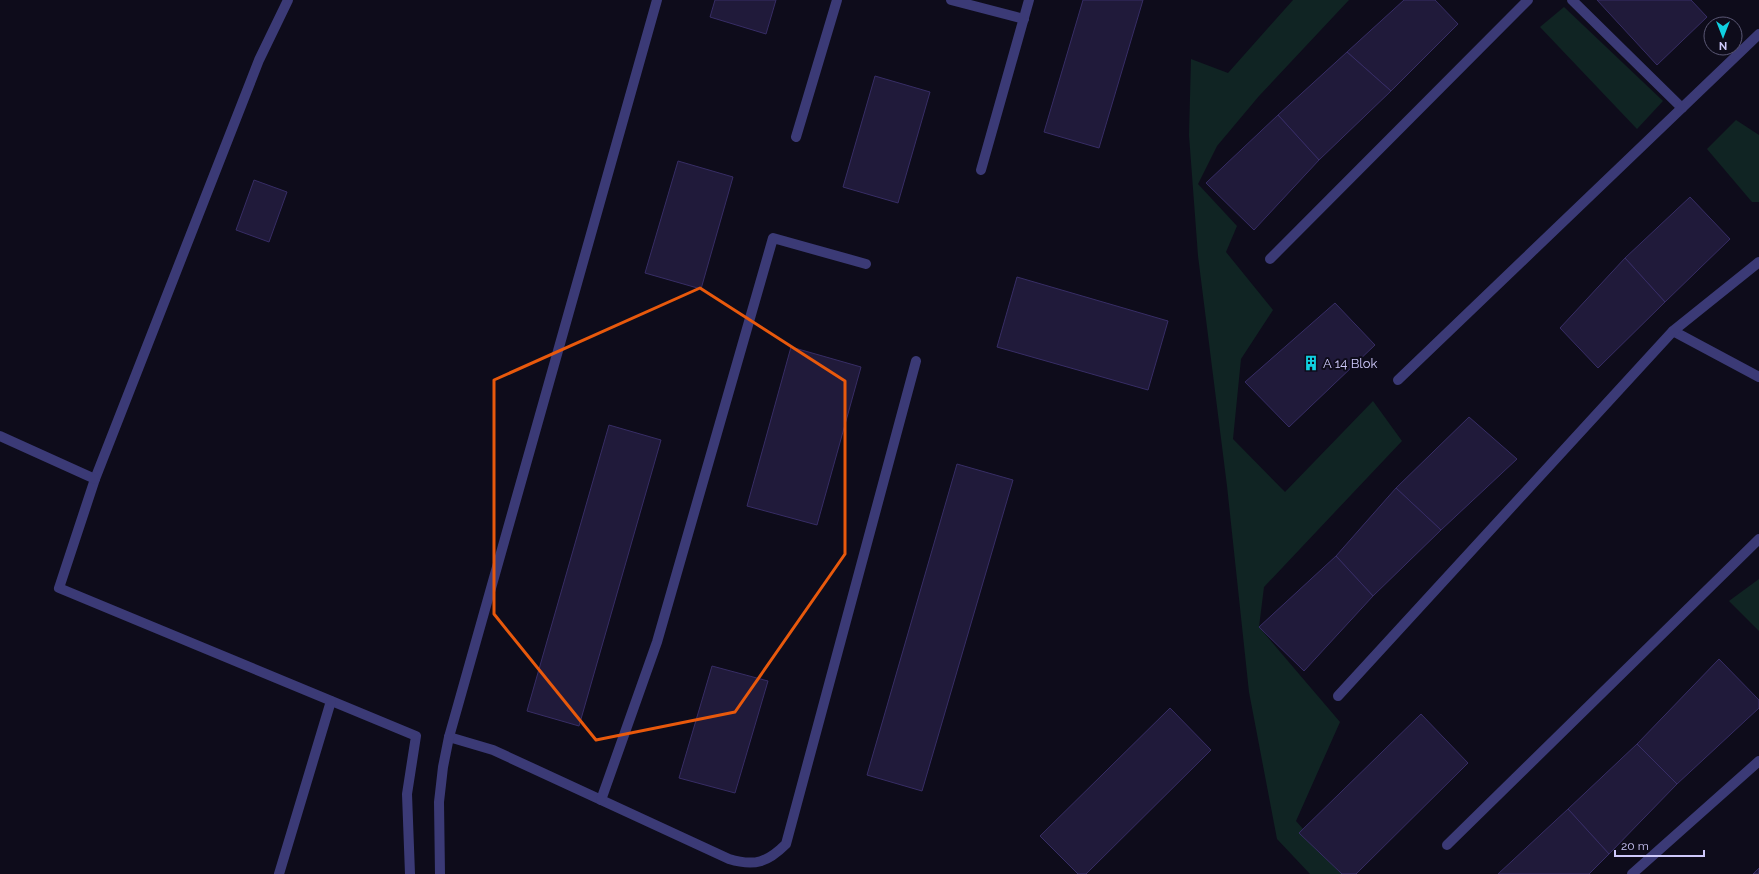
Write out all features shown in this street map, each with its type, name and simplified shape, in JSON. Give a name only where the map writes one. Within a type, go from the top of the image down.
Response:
[{"type":"street","points":[[288,0],[259,60],[95,479],[59,588],[416,736],[407,794],[410,874]]},
{"type":"street","points":[[440,874],[439,802],[443,767],[449,737],[657,0]]},
{"type":"street","points":[[796,137],[837,0]]},
{"type":"street","points":[[951,0],[1024,19]]},
{"type":"street","points":[[981,170],[1029,0]]},
{"type":"street","points":[[1270,259],[1528,0]]},
{"type":"street","points":[[1572,0],[1682,108]]},
{"type":"street","points":[[1398,380],[1759,34]]},
{"type":"street","points":[[601,800],[657,642],[772,238],[866,264]]},
{"type":"street","points":[[1338,696],[1673,331],[1759,262]]},
{"type":"street","points":[[1673,331],[1759,377]]},
{"type":"street","points":[[449,737],[493,750],[729,859],[741,863],[753,863],[765,860],[776,853],[786,844],[916,361]]},
{"type":"street","points":[[0,436],[95,479]]},
{"type":"street","points":[[1447,845],[1759,539]]},
{"type":"street","points":[[280,874],[331,701]]},
{"type":"street","points":[[1632,874],[1759,761]]},
{"type":"highlighted area","points":[[700,288],[845,381],[845,554],[735,712],[596,740],[494,614],[494,380]]},
{"type":"green space","points":[[1293,0],[1349,0],[1259,96],[1217,146],[1198,184],[1237,226],[1226,252],[1273,310],[1241,359],[1233,439],[1285,492],[1373,401],[1402,441],[1264,587],[1259,627],[1340,722],[1296,821],[1343,874],[1310,874],[1277,839],[1249,692],[1227,486],[1198,256],[1189,135],[1191,59],[1228,73]]},
{"type":"green space","points":[[1564,7],[1663,101],[1637,129],[1540,27]]},
{"type":"green space","points":[[1736,120],[1759,135],[1759,202],[1752,202],[1707,149]]},
{"type":"green space","points":[[1759,579],[1759,631],[1729,601]]},
{"type":"building","points":[[715,0],[776,0],[766,34],[710,17]]},
{"type":"building","points":[[1083,0],[1143,0],[1099,148],[1044,132]]},
{"type":"building","points":[[1404,0],[1435,0],[1458,24],[1391,91],[1347,52]]},
{"type":"building","points":[[1597,0],[1691,0],[1706,16],[1703,16],[1703,21],[1657,65]]},
{"type":"building","points":[[1347,52],[1391,91],[1319,160],[1278,115]]},
{"type":"building","points":[[875,76],[930,92],[898,203],[843,187]]},
{"type":"building","points":[[1278,115],[1319,160],[1254,230],[1206,183]]},
{"type":"building","points":[[678,161],[733,177],[701,289],[645,273]]},
{"type":"building","points":[[254,180],[287,192],[269,242],[236,230]]},
{"type":"building","points":[[1690,197],[1730,239],[1665,302],[1625,258]]},
{"type":"building","points":[[1625,258],[1665,302],[1598,368],[1560,328]]},
{"type":"building","points":[[1017,277],[1168,321],[1148,390],[997,347]]},
{"type":"building","name":"A 14 Blok","points":[[1335,303],[1375,345],[1289,427],[1245,382]]},
{"type":"building","points":[[791,347],[861,367],[817,525],[747,506]]},
{"type":"building","points":[[1469,417],[1517,459],[1441,530],[1396,488]]},
{"type":"building","points":[[609,425],[661,440],[579,726],[527,711]]},
{"type":"building","points":[[957,464],[1013,480],[922,791],[867,775]]},
{"type":"building","points":[[1396,488],[1441,530],[1373,596],[1336,556]]},
{"type":"building","points":[[1336,556],[1373,596],[1304,671],[1259,627]]},
{"type":"building","points":[[1719,659],[1759,700],[1759,708],[1677,784],[1637,744]]},
{"type":"building","points":[[712,666],[768,681],[735,793],[679,778]]},
{"type":"building","points":[[1170,708],[1211,750],[1086,874],[1078,874],[1040,836]]},
{"type":"building","points":[[1421,714],[1468,763],[1356,874],[1342,874],[1299,833]]},
{"type":"building","points":[[1637,744],[1677,784],[1609,854],[1568,809]]},
{"type":"building","points":[[1568,809],[1609,854],[1589,874],[1498,874]]},
{"type":"building","points":[[1759,868],[1759,874],[1753,874]]},
{"type":"place","name":"A 14 Blok","points":[[1311,363]]}]
